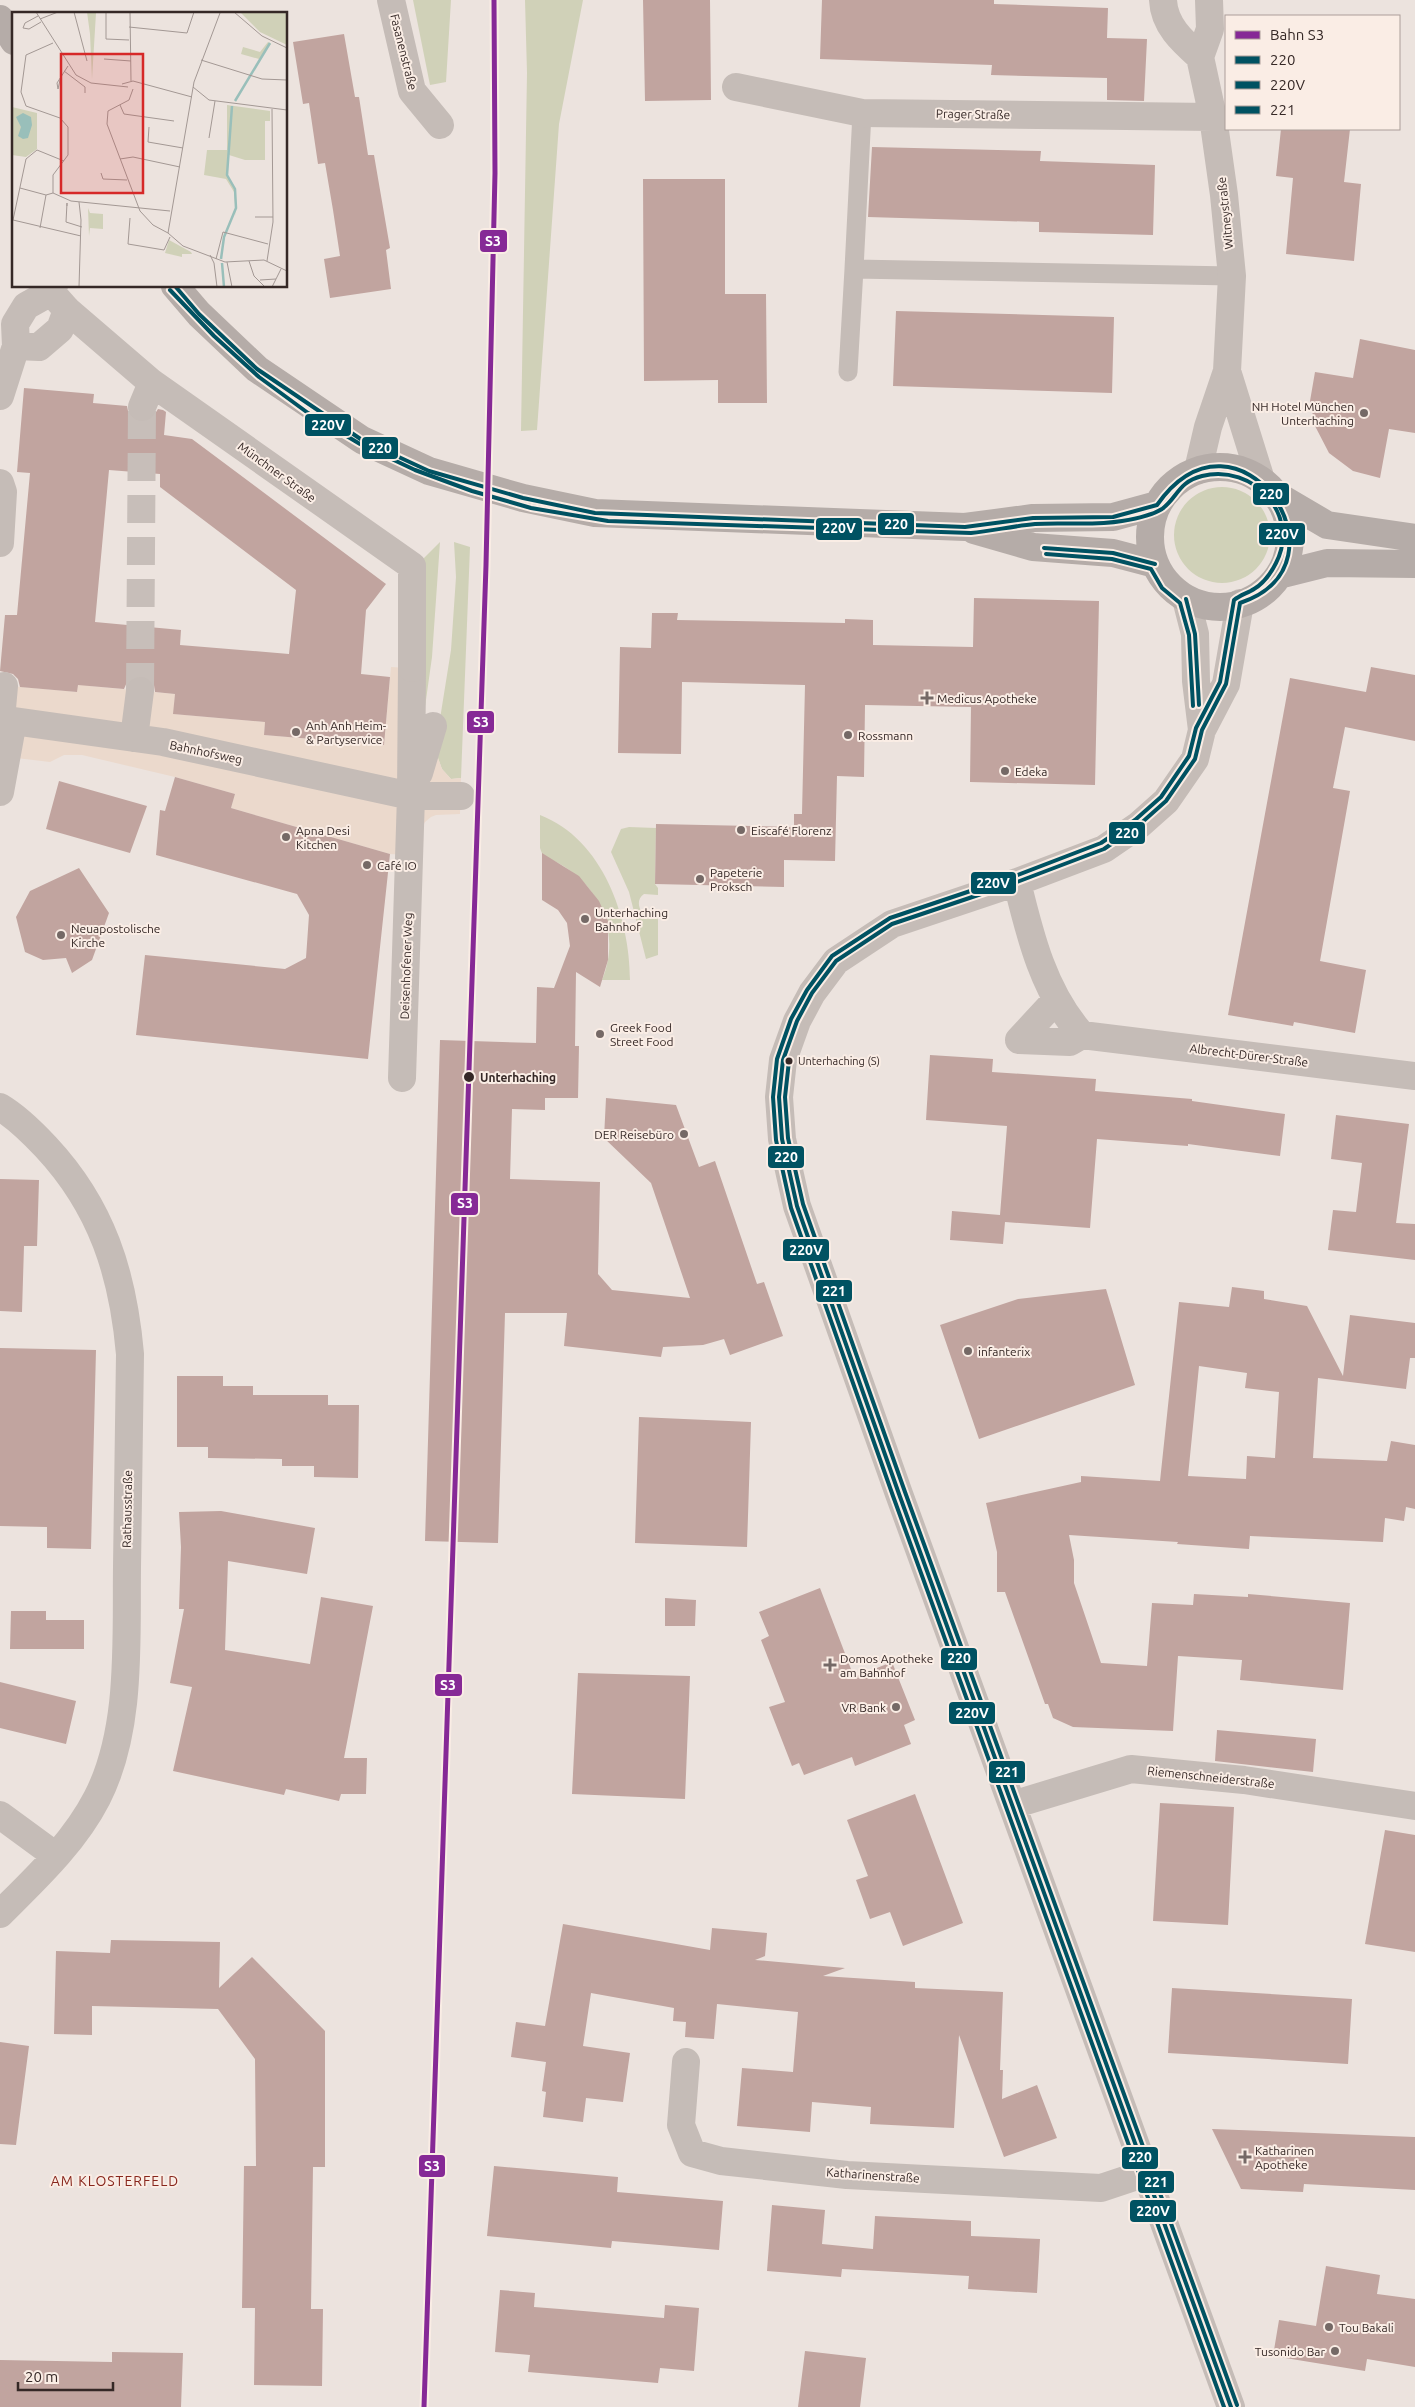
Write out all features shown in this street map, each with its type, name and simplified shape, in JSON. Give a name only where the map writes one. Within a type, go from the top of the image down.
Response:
[{"type":"main road","points":[[0,19],[12,38]]},
{"type":"main road","points":[[177,288],[199,314],[257,369],[306,404],[362,440],[429,471],[478,487],[595,513],[965,527],[1032,518],[1113,517],[1157,505]]},
{"type":"main road","points":[[1268,487],[1286,513],[1290,534],[1288,556],[1279,575],[1265,591],[1254,599],[1226,608],[1205,606],[1186,599],[1167,584],[1155,564],[1149,545],[1150,524],[1157,505],[1168,490],[1182,478],[1198,470],[1220,467],[1241,470],[1268,487],[1328,525],[1415,538]]},
{"type":"main road","points":[[965,527],[1033,547],[1113,553],[1155,564]]},
{"type":"main road","points":[[1279,575],[1327,563],[1415,564]]},
{"type":"street","name":"Fasanenstraße","points":[[391,0],[412,91],[440,125]]},
{"type":"street","points":[[1163,0],[1163,9],[1175,34],[1200,57],[1210,29],[1209,0]]},
{"type":"street","name":"Witneystraße","points":[[1198,470],[1208,428],[1227,371],[1232,276],[1224,195],[1213,118],[1200,57]]},
{"type":"street","name":"Prager Straße","points":[[736,87],[862,113],[1213,118]]},
{"type":"street","points":[[0,396],[16,346],[15,324],[26,306],[57,296],[60,329],[40,347],[16,346]]},
{"type":"street","name":"Münchner Straße","points":[[57,296],[152,383],[412,566],[412,668]]},
{"type":"street","name":"Witneystraße","points":[[1227,371],[1268,487]]},
{"type":"street","points":[[142,407],[152,383]]},
{"type":"street","points":[[0,484],[3,492],[0,543]]},
{"type":"street","points":[[1186,599],[1195,634],[1196,681],[1202,730]]},
{"type":"street","points":[[1231,2407],[1012,1805],[798,1206],[782,1139],[779,1097],[783,1060],[798,1021],[812,993],[836,961],[892,924],[1017,882],[1104,849],[1139,825],[1166,801],[1195,759],[1202,730],[1226,684],[1240,603]]},
{"type":"street","name":"Deisenhofener Weg","points":[[402,1078],[395,1021],[408,855],[412,668]]},
{"type":"street","points":[[0,792],[8,757],[4,722],[4,686]]},
{"type":"street","points":[[134,738],[140,690]]},
{"type":"street","name":"Bahnhofsweg","points":[[4,722],[163,742],[410,796],[455,801]]},
{"type":"street","points":[[410,796],[433,726]]},
{"type":"street","points":[[1017,882],[1036,954],[1056,1000],[1069,1021],[1082,1035]]},
{"type":"street","name":"Albrecht-Dürer-Straße","points":[[1056,1000],[1019,1040],[1070,1042],[1082,1035],[1415,1076]]},
{"type":"street","name":"Rathausstraße","points":[[0,1107],[31,1132],[59,1161],[99,1222],[114,1260],[126,1311],[130,1354],[122,1714],[115,1750],[97,1798],[56,1856],[0,1914]]},
{"type":"street","name":"Riemenschneiderstraße","points":[[1012,1805],[1131,1769],[1194,1774],[1415,1806]]},
{"type":"street","points":[[0,1815],[56,1856]]},
{"type":"street","name":"Katharinenstraße","points":[[686,2062],[681,2124],[692,2153],[721,2162],[847,2175],[1100,2188],[1146,2173]]},
{"type":"lane","points":[[848,372],[862,113]]},
{"type":"lane","points":[[854,268],[1232,276]]},
{"type":"green space","points":[[413,0],[451,0],[446,82],[430,85]]},
{"type":"green space","points":[[525,0],[583,0],[559,124],[537,430],[521,431],[527,73]]},
{"type":"green space","points":[[1222,487],[1240,491],[1256,501],[1266,517],[1270,535],[1266,553],[1256,569],[1240,579],[1222,583],[1204,579],[1188,569],[1178,553],[1174,535],[1178,517],[1188,501],[1204,491]]},
{"type":"green space","points":[[440,542],[432,657],[424,714],[426,576],[422,560]]},
{"type":"green space","points":[[454,542],[470,547],[461,778],[451,779],[442,769],[435,750],[451,650],[456,577]]},
{"type":"green space","points":[[540,815],[562,826],[581,842],[596,861],[609,883],[625,931],[630,980],[602,980],[608,960],[609,941],[606,922],[600,905],[577,876],[543,856],[540,848]]},
{"type":"green space","points":[[629,827],[656,828],[655,884],[658,888],[658,895],[644,894],[640,898],[639,903],[642,913],[658,913],[658,955],[646,959],[629,892],[611,852],[621,829]]},
{"type":"shaded area","points":[[391,667],[424,669],[422,714],[442,769],[451,779],[461,778],[460,814],[431,817],[425,822],[408,855],[390,854],[231,808],[235,794],[175,777],[82,755],[64,755],[50,762],[8,757],[0,685],[77,692],[78,678],[90,686],[175,694],[174,714],[265,722],[264,735],[384,745]]},
{"type":"building","points":[[643,0],[710,0],[711,100],[645,101]]},
{"type":"building","points":[[822,0],[994,0],[994,4],[1108,8],[1107,38],[1147,39],[1144,101],[1107,100],[1107,78],[991,75],[992,65],[820,59]]},
{"type":"building","points":[[344,34],[355,97],[359,97],[368,155],[374,155],[390,248],[386,250],[391,289],[330,298],[324,259],[340,256],[325,163],[318,164],[309,103],[303,104],[293,42]]},
{"type":"building","points":[[1281,130],[1350,130],[1344,182],[1361,184],[1354,261],[1286,254],[1293,178],[1276,176]]},
{"type":"building","points":[[872,147],[1041,151],[1040,161],[1155,165],[1153,235],[1039,232],[1039,222],[868,217]]},
{"type":"building","points":[[643,179],[725,179],[725,294],[766,294],[767,403],[718,403],[718,380],[644,381]]},
{"type":"building","points":[[896,311],[1114,317],[1112,393],[893,386]]},
{"type":"building","name":"NH Hotel München Unterhaching","points":[[1360,339],[1415,350],[1415,433],[1389,429],[1380,478],[1353,471],[1329,453],[1315,426],[1310,401],[1315,372],[1353,378]]},
{"type":"building","points":[[24,388],[94,394],[93,403],[127,406],[129,416],[136,422],[151,420],[158,409],[166,412],[164,435],[192,439],[386,584],[366,610],[361,674],[390,677],[384,745],[264,735],[265,722],[173,714],[175,694],[155,692],[154,685],[150,679],[142,676],[134,677],[127,682],[124,689],[78,685],[77,692],[20,687],[18,679],[13,674],[0,671],[5,615],[17,615],[30,473],[17,472]],"holes":[[[109,470],[160,474],[160,487],[296,590],[289,654],[180,645],[181,630],[95,622]]]},
{"type":"building","points":[[974,598],[1099,601],[1095,785],[970,782],[971,707],[865,705],[864,777],[837,776],[835,861],[784,860],[784,887],[655,884],[656,824],[794,827],[794,814],[802,814],[805,685],[682,682],[681,754],[618,753],[620,647],[651,648],[652,613],[678,613],[677,620],[845,623],[845,619],[873,620],[873,645],[973,647]]},
{"type":"building","points":[[1371,667],[1415,675],[1415,741],[1345,727],[1333,788],[1350,791],[1320,961],[1366,970],[1355,1033],[1294,1022],[1293,1026],[1228,1015],[1290,678],[1366,692]]},
{"type":"building","points":[[175,777],[235,794],[231,808],[390,854],[368,1059],[136,1035],[145,955],[285,969],[306,958],[309,915],[297,894],[156,855],[160,810],[165,811]]},
{"type":"building","points":[[59,781],[147,806],[130,853],[46,829]]},
{"type":"building","points":[[542,853],[579,876],[599,901],[608,921],[608,960],[600,987],[576,972],[575,1046],[579,1046],[578,1098],[545,1098],[545,1110],[512,1109],[510,1179],[600,1182],[598,1274],[612,1290],[690,1298],[651,1183],[604,1138],[606,1098],[676,1105],[699,1167],[715,1161],[757,1284],[764,1282],[783,1336],[730,1355],[724,1339],[703,1345],[663,1347],[661,1357],[564,1346],[567,1313],[505,1313],[498,1543],[425,1541],[440,1040],[536,1043],[537,987],[554,988],[570,946],[567,923],[558,910],[542,900]]},
{"type":"building","name":"Neuapostolische Kirche","points":[[79,868],[109,913],[92,960],[72,973],[66,958],[43,960],[25,952],[16,917],[30,891]]},
{"type":"building","points":[[930,1055],[993,1059],[992,1072],[1096,1079],[1095,1091],[1192,1099],[1192,1101],[1285,1114],[1280,1156],[1188,1144],[1188,1146],[1097,1139],[1090,1228],[1005,1222],[1003,1244],[950,1240],[952,1211],[1000,1215],[1007,1126],[926,1120]]},
{"type":"building","points":[[1336,1115],[1409,1124],[1396,1223],[1415,1224],[1415,1260],[1328,1250],[1333,1210],[1356,1212],[1362,1163],[1331,1159]]},
{"type":"building","points":[[0,1179],[39,1180],[37,1246],[24,1246],[22,1312],[0,1311]]},
{"type":"building","points":[[1232,1287],[1264,1291],[1264,1299],[1307,1306],[1343,1376],[1350,1315],[1415,1323],[1415,1358],[1410,1358],[1406,1389],[1318,1378],[1313,1458],[1387,1461],[1391,1441],[1415,1445],[1415,1509],[1406,1507],[1404,1521],[1385,1518],[1383,1542],[1250,1536],[1249,1549],[1069,1535],[1074,1560],[1074,1583],[1101,1663],[1147,1666],[1152,1603],[1193,1605],[1194,1594],[1248,1597],[1248,1594],[1350,1603],[1343,1690],[1240,1680],[1242,1660],[1178,1656],[1173,1731],[1073,1727],[1053,1718],[1048,1704],[1045,1704],[1005,1592],[997,1592],[997,1552],[986,1503],[1081,1482],[1081,1476],[1160,1481],[1179,1302],[1229,1307]],"holes":[[[1199,1366],[1247,1373],[1245,1388],[1279,1392],[1275,1458],[1247,1456],[1246,1479],[1188,1476]]]},
{"type":"building","points":[[1106,1289],[1135,1385],[979,1439],[940,1325],[1018,1299]]},
{"type":"building","points":[[0,1348],[96,1350],[91,1549],[47,1548],[47,1527],[0,1526]]},
{"type":"building","points":[[177,1376],[223,1376],[223,1386],[253,1386],[253,1395],[328,1395],[328,1405],[359,1405],[358,1478],[314,1477],[314,1466],[282,1466],[282,1459],[208,1458],[208,1447],[177,1447]]},
{"type":"building","points":[[639,1417],[751,1422],[747,1547],[635,1543]]},
{"type":"building","points":[[221,1511],[315,1528],[307,1574],[228,1561],[225,1650],[310,1664],[321,1597],[373,1606],[344,1758],[367,1758],[366,1794],[341,1794],[339,1801],[286,1789],[284,1795],[173,1771],[192,1687],[170,1683],[184,1609],[179,1609],[181,1547],[179,1512]]},
{"type":"building","points":[[820,1588],[854,1677],[892,1662],[915,1720],[904,1725],[911,1744],[855,1766],[852,1757],[804,1775],[799,1763],[792,1766],[769,1707],[785,1702],[761,1640],[769,1636],[759,1612]]},
{"type":"building","points":[[665,1598],[696,1600],[695,1626],[665,1626]]},
{"type":"building","points":[[11,1611],[46,1611],[46,1620],[84,1620],[84,1649],[10,1649]]},
{"type":"building","points":[[578,1673],[690,1676],[685,1799],[572,1794]]},
{"type":"building","points":[[0,1682],[76,1701],[66,1744],[0,1728]]},
{"type":"building","points":[[1217,1730],[1316,1739],[1313,1772],[1215,1761]]},
{"type":"building","points":[[915,1794],[963,1923],[903,1946],[890,1912],[870,1919],[856,1880],[868,1876],[847,1820]]},
{"type":"building","points":[[1160,1803],[1234,1807],[1228,1925],[1153,1921]]},
{"type":"building","points":[[1385,1830],[1415,1835],[1415,1952],[1365,1944]]},
{"type":"building","points":[[563,1924],[710,1950],[712,1928],[767,1933],[765,1956],[755,1960],[845,1968],[823,1976],[915,1982],[915,1988],[1003,1992],[1000,2070],[1003,2070],[1002,2099],[1037,2085],[1057,2138],[1004,2157],[959,2035],[954,2128],[870,2124],[871,2107],[812,2102],[810,2132],[737,2126],[742,2068],[793,2072],[798,2012],[717,2004],[714,2039],[685,2037],[686,2022],[673,2021],[674,2008],[591,1993],[583,2046],[630,2053],[623,2102],[586,2098],[583,2122],[543,2117],[546,2092],[542,2091],[546,2062],[511,2057],[516,2022],[545,2026]]},
{"type":"building","points":[[111,1940],[220,1942],[219,1988],[252,1957],[325,2031],[325,2167],[313,2167],[311,2309],[323,2309],[322,2386],[254,2385],[255,2308],[242,2308],[244,2166],[256,2166],[255,2059],[218,2009],[92,2006],[92,2035],[54,2034],[56,1951],[110,1953]]},
{"type":"building","points":[[1172,1988],[1352,1999],[1348,2064],[1168,2053]]},
{"type":"building","points":[[0,2042],[29,2046],[16,2145],[0,2144]]},
{"type":"building","points":[[1212,2129],[1415,2137],[1415,2190],[1304,2184],[1303,2192],[1241,2189]]},
{"type":"building","points":[[494,2166],[618,2177],[617,2192],[723,2201],[719,2250],[612,2241],[611,2248],[487,2236]]},
{"type":"building","points":[[772,2205],[825,2210],[822,2244],[873,2249],[875,2216],[971,2221],[971,2236],[1040,2239],[1037,2293],[968,2289],[969,2276],[842,2269],[841,2277],[767,2271]]},
{"type":"building","points":[[1326,2266],[1380,2275],[1377,2294],[1415,2299],[1415,2367],[1367,2359],[1365,2371],[1273,2356],[1279,2320],[1316,2326]]},
{"type":"building","points":[[500,2290],[535,2293],[534,2307],[664,2318],[665,2305],[699,2308],[694,2371],[660,2368],[658,2383],[528,2372],[530,2355],[495,2352]]},
{"type":"building","points":[[805,2351],[866,2358],[860,2407],[798,2407]]},
{"type":"building","points":[[112,2352],[183,2353],[181,2407],[0,2407],[0,2360],[112,2362]]},
{"type":"tunnel","points":[[140,691],[142,407]]},
{"type":"rail line","name":"S3","points":[[424,2407],[486,565],[495,173],[494,0]]},
{"type":"transit line","name":"220","points":[[177,288],[199,314],[257,369],[362,440],[429,471],[523,498],[595,513],[965,527],[1033,518],[1113,517],[1157,505]]},
{"type":"transit line","name":"220V","points":[[170,290],[214,336],[259,377],[308,413],[360,444],[415,470],[472,491],[531,508],[608,521],[971,533],[1035,524],[1100,523],[1137,518],[1153,514],[1162,509],[1188,482],[1202,476],[1221,474],[1239,477],[1254,485],[1267,497],[1277,511],[1282,527],[1282,545],[1276,563],[1261,584],[1234,600],[1220,682],[1196,728],[1189,756],[1161,797],[1135,820],[1101,843],[1015,876],[890,918],[832,956],[807,990],[791,1019],[777,1059],[773,1097],[776,1140],[791,1208],[893,1496],[1224,2407]]},
{"type":"transit line","name":"220","points":[[1157,505],[1189,475],[1221,466],[1250,475],[1273,496],[1287,525],[1288,555],[1274,583],[1240,603]]},
{"type":"transit line","name":"220","points":[[1044,548],[1113,553],[1155,564]]},
{"type":"transit line","name":"220V","points":[[1046,554],[1112,559],[1151,569],[1162,588],[1180,603],[1189,635],[1193,706]]},
{"type":"transit line","name":"220","points":[[1186,599],[1195,634],[1199,705]]},
{"type":"transit line","name":"220","points":[[1231,2407],[899,1494],[797,1206],[782,1139],[779,1097],[783,1060],[797,1021],[812,993],[836,961],[892,924],[1017,882],[1104,849],[1139,825],[1166,801],[1195,759],[1202,730],[1226,684],[1240,603]]},
{"type":"transit line","name":"221","points":[[789,1061],[785,1097],[788,1138],[803,1204],[905,1492],[1237,2405]]},
{"type":"place","name":"NH Hotel München Unterhaching","points":[[1364,413]]},
{"type":"place","name":"Medicus Apotheke","points":[[927,698]]},
{"type":"place","name":"Anh Anh Heim- & Partyservice","points":[[296,732]]},
{"type":"place","name":"Rossmann","points":[[848,735]]},
{"type":"place","name":"Edeka","points":[[1005,771]]},
{"type":"place","name":"Eiscafé Florenz","points":[[741,830]]},
{"type":"place","name":"Apna Desi Kitchen","points":[[286,837]]},
{"type":"place","name":"Café IO","points":[[367,865]]},
{"type":"place","name":"Papeterie Proksch","points":[[700,879]]},
{"type":"place","name":"Unterhaching Bahnhof","points":[[585,919]]},
{"type":"place","name":"Neuapostolische Kirche","points":[[61,935]]},
{"type":"place","name":"Greek Food Street Food","points":[[600,1034]]},
{"type":"place","name":"Unterhaching (S)","points":[[789,1061]]},
{"type":"place","name":"Unterhaching","points":[[469,1077]]},
{"type":"place","name":"DER Reisebüro","points":[[684,1134]]},
{"type":"place","name":"infanterix","points":[[968,1351]]},
{"type":"place","name":"Domos Apotheke am Bahnhof","points":[[830,1665]]},
{"type":"place","name":"VR Bank","points":[[896,1707]]},
{"type":"place","name":"Katharinen Apotheke","points":[[1245,2157]]},
{"type":"place","name":"Tou Bakali","points":[[1329,2327]]},
{"type":"place","name":"Tusonido Bar","points":[[1335,2351]]},
{"type":"district","name":"AM KLOSTERFELD","points":[[115,2181]]}]
